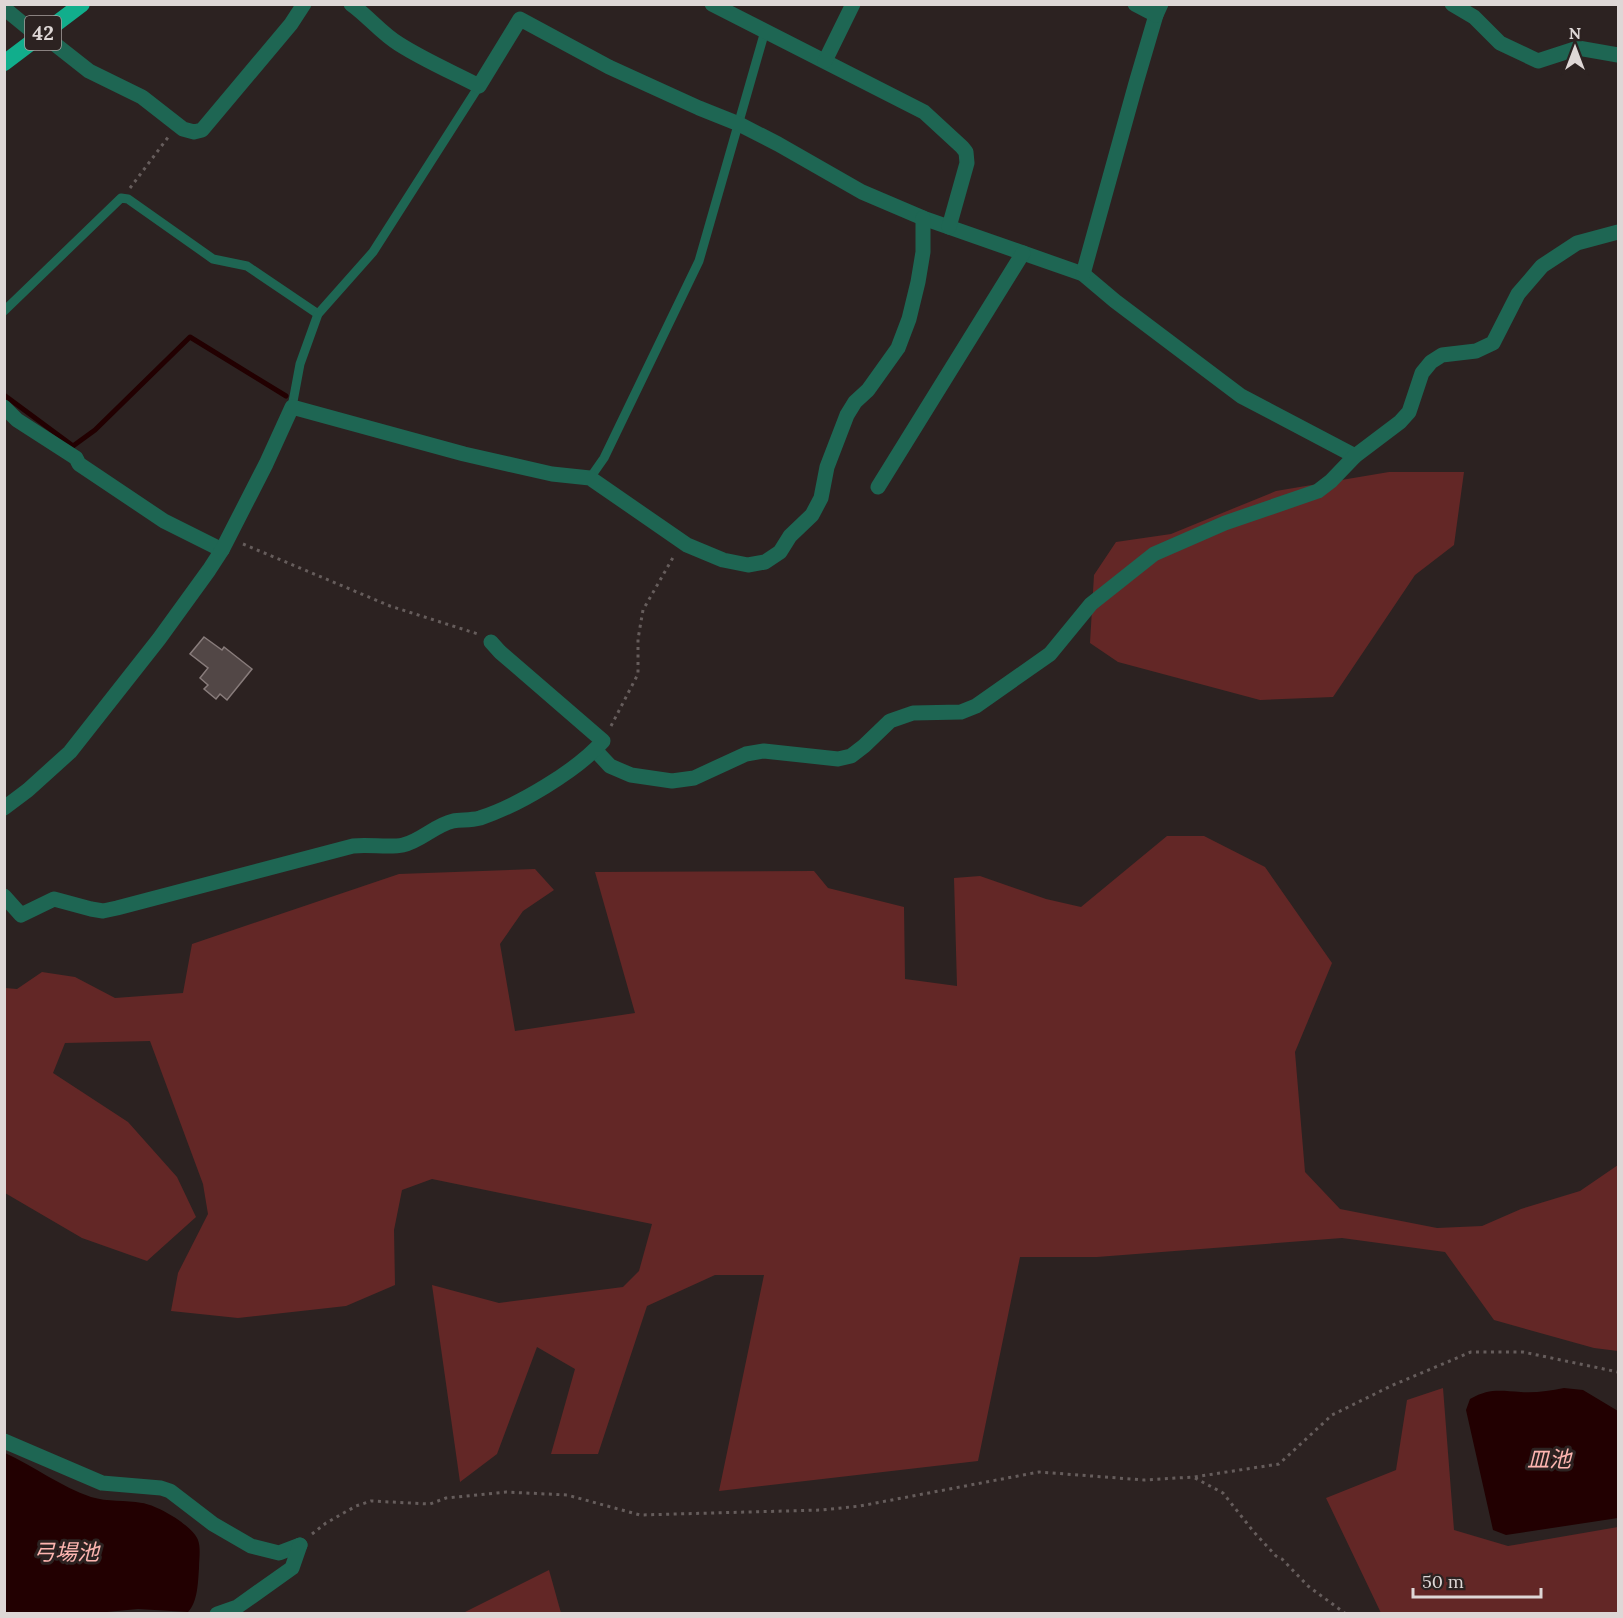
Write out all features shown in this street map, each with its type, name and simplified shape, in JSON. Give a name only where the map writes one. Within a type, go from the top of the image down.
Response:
[{"type":"highway","name":"42","points":[[4,63],[82,4]]},
{"type":"street","points":[[4,8],[88,71],[142,97],[183,129],[194,132],[202,130],[291,24],[304,4]]},
{"type":"street","points":[[351,4],[374,26],[399,44],[479,86],[520,19],[609,67],[739,124],[862,192],[923,218],[1083,274],[1124,308],[1241,396],[1355,456]]},
{"type":"street","points":[[712,4],[924,112],[966,152],[965,176],[949,227]]},
{"type":"street","points":[[825,62],[853,4]]},
{"type":"street","points":[[1083,274],[1158,10],[1135,4]]},
{"type":"street","points":[[1452,4],[1474,17],[1500,43],[1539,61],[1578,48],[1618,55]]},
{"type":"street","points":[[4,808],[28,790],[70,752],[159,639],[225,545],[292,407],[464,454],[552,474],[590,478],[684,543],[723,560],[748,565],[765,562],[780,552],[790,536],[812,515],[821,498],[827,467],[848,415],[855,402],[868,390],[898,348],[909,319],[923,252],[923,218]]},
{"type":"street","points":[[491,642],[599,745],[610,766],[631,775],[672,781],[694,778],[746,754],[764,751],[825,759],[851,756],[891,721],[913,713],[962,712],[976,706],[1050,654],[1090,604],[1154,554],[1225,523],[1318,491],[1355,456],[1400,422],[1409,412],[1422,373],[1431,362],[1442,355],[1476,351],[1493,343],[1518,294],[1542,266],[1578,243],[1618,232]]},
{"type":"street","points":[[878,487],[1023,253]]},
{"type":"street","points":[[4,407],[17,420],[76,458],[79,464],[165,521],[225,545]]},
{"type":"street","points":[[4,896],[21,915],[54,899],[103,911],[353,846],[368,844],[400,846],[453,821],[466,821],[506,808],[538,791],[599,745]]},
{"type":"street","points":[[4,1441],[102,1483],[161,1488],[170,1491],[213,1524],[251,1546],[279,1553],[300,1545]]},
{"type":"street","points":[[217,1614],[237,1607],[292,1568],[300,1545]]},
{"type":"lane","points":[[590,478],[604,458],[699,261],[765,31]]},
{"type":"lane","points":[[292,407],[300,364],[318,314],[373,252],[479,86]]},
{"type":"lane","points":[[4,311],[122,198],[128,199],[213,259],[247,266],[318,314]]},
{"type":"path","points":[[122,198],[178,125]]},
{"type":"path","points":[[225,545],[237,542],[390,606],[469,630],[482,635],[491,642]]},
{"type":"path","points":[[599,745],[638,674],[638,639],[643,610],[669,561],[684,543]]},
{"type":"path","points":[[300,1545],[326,1523],[356,1506],[371,1501],[430,1504],[446,1498],[506,1492],[567,1495],[640,1515],[821,1510],[860,1506],[1039,1472],[1144,1480],[1194,1477],[1279,1464],[1332,1415],[1393,1385],[1471,1352],[1523,1352],[1618,1372]]},
{"type":"path","points":[[1194,1477],[1223,1493],[1276,1556],[1282,1559],[1308,1586],[1346,1614]]},
{"type":"shaded area","points":[[1389,472],[1464,472],[1454,545],[1415,575],[1333,697],[1260,700],[1118,662],[1090,643],[1094,575],[1116,542],[1171,534],[1276,491]]},
{"type":"shaded area","points":[[1167,836],[1204,836],[1265,867],[1332,963],[1295,1052],[1305,1172],[1340,1209],[1437,1228],[1482,1226],[1521,1209],[1580,1191],[1618,1165],[1618,1351],[1594,1348],[1494,1320],[1445,1252],[1342,1238],[1097,1257],[1020,1257],[978,1461],[719,1491],[764,1275],[715,1275],[647,1306],[598,1454],[551,1454],[575,1369],[537,1347],[497,1454],[460,1482],[432,1285],[499,1303],[623,1287],[639,1271],[652,1224],[432,1179],[402,1190],[394,1230],[395,1285],[346,1306],[238,1318],[171,1311],[178,1273],[208,1214],[203,1184],[150,1041],[65,1043],[53,1073],[128,1122],[177,1177],[196,1217],[147,1261],[82,1238],[5,1193],[5,988],[17,989],[42,972],[75,977],[115,998],[183,993],[192,944],[399,874],[535,869],[554,890],[523,911],[500,944],[515,1031],[635,1013],[595,872],[814,871],[828,888],[904,907],[905,979],[957,986],[954,878],[980,876],[1046,899],[1081,907]]},
{"type":"shaded area","points":[[1443,1388],[1454,1530],[1508,1546],[1618,1527],[1618,1613],[1381,1613],[1326,1498],[1396,1470],[1407,1400]]},
{"type":"shaded area","points":[[549,1570],[561,1613],[463,1613]]},
{"type":"water","name":"皿池","points":[[1564,1388],[1583,1390],[1618,1411],[1618,1518],[1506,1535],[1493,1530],[1466,1410],[1470,1399],[1495,1391],[1532,1392]]},
{"type":"water","name":"弓場池","points":[[5,1453],[80,1493],[97,1499],[148,1505],[165,1512],[189,1528],[198,1540],[200,1554],[197,1591],[194,1603],[188,1612],[138,1609],[86,1614],[5,1613]]},
{"type":"building","points":[[204,637],[222,650],[224,647],[252,669],[227,700],[220,694],[216,699],[204,689],[208,685],[200,678],[208,668],[190,654]]},
{"type":"waterway","points":[[4,395],[73,446],[95,430],[190,337],[286,396]]}]
